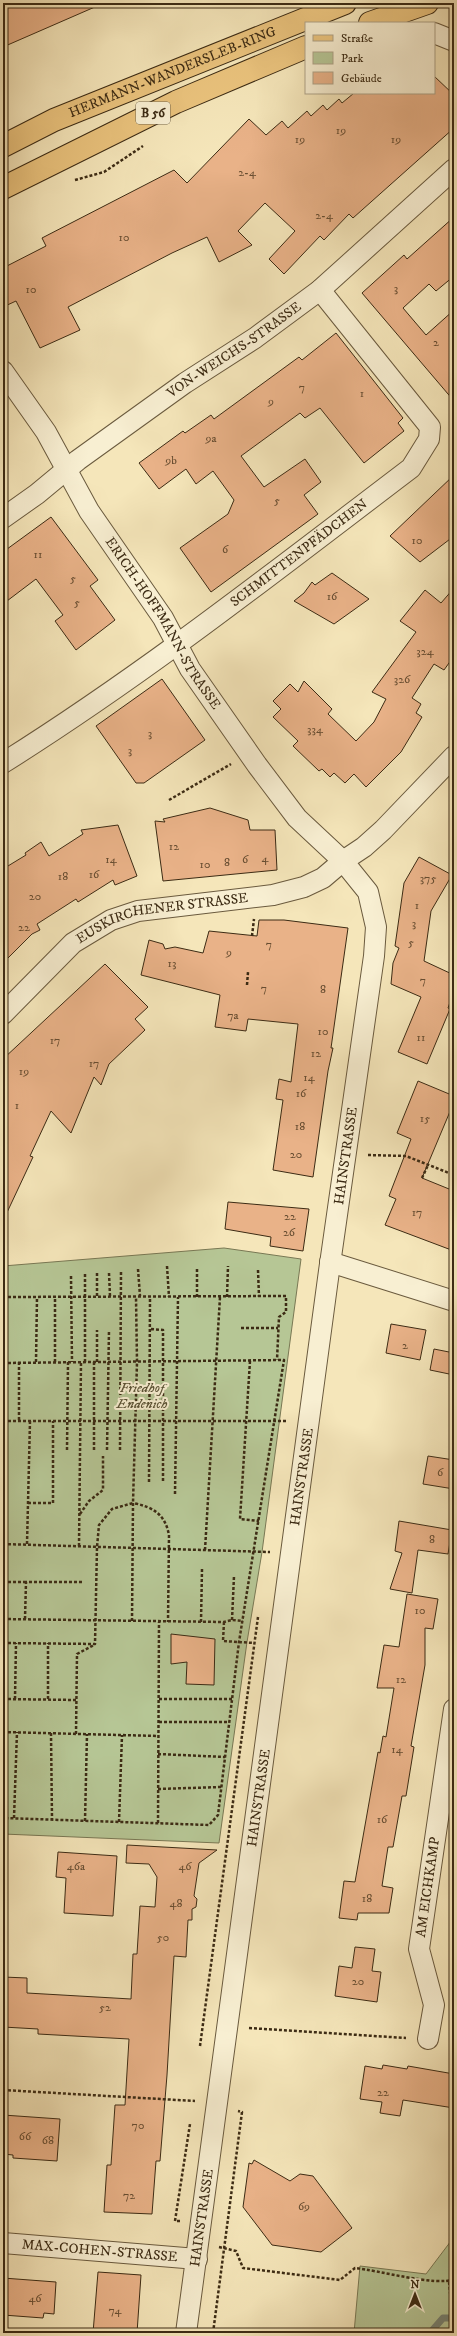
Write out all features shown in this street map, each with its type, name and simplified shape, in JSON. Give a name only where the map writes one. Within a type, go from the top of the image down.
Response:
[{"type":"main road","name":"HERMANN-WANDERSLEB-RING","points":[[3,146],[54,120],[345,3]]},
{"type":"main road","points":[[373,22],[427,3]]},
{"type":"main road","name":"HERMANN-WANDERSLEB-RING","points":[[3,188],[176,102],[305,47]]},
{"type":"street","points":[[435,33],[454,41]]},
{"type":"street","name":"VON-WEICHS-STRASSE","points":[[3,518],[37,494],[66,469],[185,383],[255,338],[320,290],[454,168]]},
{"type":"street","name":"SCHMITTENPFÄDCHEN","points":[[3,764],[47,736],[178,645],[411,468],[429,439],[430,427],[320,290]]},
{"type":"street","name":"ERICH-HOFFMANN-STRASSE","points":[[3,371],[46,432],[88,511],[163,618],[190,669],[249,754],[297,818],[343,861]]},
{"type":"street","name":"EUSKIRCHENER STRASSE","points":[[3,1014],[74,943],[111,920],[138,911],[273,895],[304,887],[323,878],[343,861],[364,847],[383,830],[454,756]]},
{"type":"street","name":"HAINSTRASSE","points":[[186,2333],[218,2105],[330,1262],[347,1154],[374,956],[376,927],[368,892],[343,861]]},
{"type":"street","points":[[330,1262],[454,1301]]},
{"type":"street","name":"AM EICHKAMP","points":[[428,2039],[434,2006],[419,1949],[454,1709]]},
{"type":"street","name":"MAX-COHEN-STRASSE","points":[[3,2243],[198,2252]]},
{"type":"path","points":[[169,800],[249,754]]},
{"type":"path","points":[[247,985],[248,972]]},
{"type":"path","points":[[347,1154],[406,1156],[454,1175]]},
{"type":"path","points":[[422,1178],[428,1165]]},
{"type":"path","points":[[167,1266],[168,1296]]},
{"type":"path","points":[[227,1296],[228,1266]]},
{"type":"path","points":[[138,1269],[140,1296]]},
{"type":"path","points":[[197,1269],[197,1296]]},
{"type":"path","points":[[258,1270],[258,1296]]},
{"type":"path","points":[[120,1450],[123,1296],[121,1272]]},
{"type":"path","points":[[96,1273],[97,1296]]},
{"type":"path","points":[[109,1273],[110,1296]]},
{"type":"path","points":[[80,1546],[80,1421],[86,1296],[84,1274]]},
{"type":"path","points":[[71,1276],[72,1362]]},
{"type":"path","points":[[3,1296],[286,1296],[286,1312],[279,1317],[277,1360]]},
{"type":"path","points":[[36,1362],[37,1296]]},
{"type":"path","points":[[55,1296],[55,1362]]},
{"type":"path","points":[[132,1621],[133,1503],[137,1362],[136,1296]]},
{"type":"path","points":[[149,1482],[151,1362],[150,1296]]},
{"type":"path","points":[[175,1494],[178,1296]]},
{"type":"path","points":[[205,1550],[220,1296]]},
{"type":"path","points":[[242,1328],[278,1328]]},
{"type":"path","points":[[151,1329],[163,1330],[163,1481]]},
{"type":"path","points":[[94,1450],[93,1421],[97,1330]]},
{"type":"path","points":[[107,1450],[109,1330]]},
{"type":"path","points":[[3,1363],[284,1360],[239,1642],[218,1815],[209,1825],[3,1818]]},
{"type":"path","points":[[250,1361],[240,1519],[259,1521]]},
{"type":"path","points":[[19,1362],[19,1421]]},
{"type":"path","points":[[67,1450],[68,1362]]},
{"type":"path","points":[[3,1421],[286,1421]]},
{"type":"path","points":[[27,1544],[30,1421]]},
{"type":"path","points":[[28,1503],[53,1504],[53,1421]]},
{"type":"path","points":[[80,1514],[89,1501],[103,1490],[103,1456]]},
{"type":"path","points":[[95,1644],[96,1547],[99,1525],[112,1509],[133,1503],[146,1506],[158,1513],[166,1522],[168,1549],[168,1622]]},
{"type":"path","points":[[3,1544],[292,1553]]},
{"type":"path","points":[[201,1622],[202,1569]]},
{"type":"path","points":[[232,1620],[234,1576]]},
{"type":"path","points":[[3,1582],[82,1582]]},
{"type":"path","points":[[25,1619],[26,1582]]},
{"type":"path","points":[[3,1619],[160,1622],[243,1621]]},
{"type":"path","points":[[158,1823],[160,1622]]},
{"type":"path","points":[[224,1622],[223,1640],[254,1643]]},
{"type":"path","points":[[3,1643],[95,1644]]},
{"type":"path","points":[[15,1699],[16,1643]]},
{"type":"path","points":[[48,1643],[48,1699]]},
{"type":"path","points":[[76,1734],[77,1654],[95,1644]]},
{"type":"path","points":[[3,1699],[76,1700]]},
{"type":"path","points":[[159,1699],[232,1699]]},
{"type":"path","points":[[159,1722],[229,1722]]},
{"type":"path","points":[[3,1732],[158,1736]]},
{"type":"path","points":[[14,1818],[17,1732]]},
{"type":"path","points":[[51,1733],[52,1819]]},
{"type":"path","points":[[84,1821],[87,1734]]},
{"type":"path","points":[[119,1822],[122,1735]]},
{"type":"path","points":[[158,1754],[225,1757]]},
{"type":"path","points":[[158,1789],[221,1787]]},
{"type":"path","points":[[228,2026],[428,2039]]},
{"type":"path","points":[[3,2090],[218,2105],[242,2112],[226,2248],[214,2333]]},
{"type":"path","points":[[198,2252],[226,2248],[236,2251],[243,2268],[340,2280],[355,2268],[434,2282],[449,2282],[454,2279]]},
{"type":"path","points":[[449,2282],[454,2331]]},
{"type":"green space","name":"Friedhof Endenich","points":[[224,1248],[301,1259],[262,1552],[247,1642],[219,1843],[3,1834],[3,1266]]},
{"type":"green space","points":[[454,2237],[454,2333],[354,2333],[360,2266],[426,2274]]},
{"type":"building","points":[[3,3],[104,3],[3,47]]},
{"type":"building","points":[[435,77],[454,95],[454,128],[353,218],[349,214],[324,240],[320,236],[284,274],[269,259],[295,231],[265,203],[238,231],[252,245],[219,262],[207,237],[172,253],[68,307],[80,330],[40,348],[16,301],[3,307],[3,268],[46,246],[42,238],[174,170],[187,183],[249,119],[266,135],[282,121],[288,128],[307,111],[311,116],[323,105],[327,110],[339,99],[342,103],[353,94],[435,94]]},
{"type":"building","points":[[454,217],[454,276],[436,291],[429,284],[403,308],[426,335],[454,310],[454,401],[362,293],[404,255],[407,259]]},
{"type":"building","points":[[336,333],[403,418],[398,423],[404,431],[364,463],[320,408],[305,418],[300,413],[241,456],[264,487],[305,459],[321,482],[304,495],[318,514],[211,592],[180,548],[228,514],[234,500],[213,471],[196,484],[186,469],[159,489],[139,463],[183,431],[185,433],[211,415],[214,419],[299,357],[302,360]]},
{"type":"building","points":[[454,475],[454,536],[420,562],[390,536]]},
{"type":"building","points":[[51,517],[98,580],[90,586],[115,620],[76,650],[55,621],[63,615],[36,579],[3,604],[3,552]]},
{"type":"building","points":[[332,573],[369,599],[334,624],[294,601],[304,593],[312,582],[315,585]]},
{"type":"building","points":[[454,588],[454,656],[444,670],[434,664],[412,698],[421,704],[416,713],[422,717],[401,752],[366,787],[354,774],[345,783],[334,773],[330,777],[322,769],[319,771],[293,746],[298,741],[273,717],[281,709],[273,701],[290,684],[298,692],[304,681],[332,709],[328,714],[356,741],[374,722],[386,699],[372,692],[416,632],[400,621],[425,590],[441,603]]},
{"type":"building","points":[[162,679],[205,740],[144,783],[136,783],[96,726]]},
{"type":"building","points":[[210,808],[248,820],[250,830],[275,830],[277,870],[163,881],[155,821],[165,822],[163,819]]},
{"type":"building","points":[[118,825],[137,876],[115,885],[113,880],[78,902],[76,899],[37,924],[40,930],[32,934],[3,963],[3,869],[26,855],[25,853],[41,842],[49,856],[83,834],[81,830]]},
{"type":"building","points":[[419,857],[452,875],[431,911],[424,961],[454,975],[454,991],[448,1008],[450,1009],[427,1064],[398,1052],[421,997],[391,984],[393,963],[399,948],[395,946],[404,883]]},
{"type":"building","points":[[259,920],[284,920],[348,928],[331,1048],[333,1048],[328,1071],[313,1177],[273,1170],[283,1100],[276,1099],[279,1079],[291,1082],[298,1024],[248,1019],[246,1031],[215,1027],[220,995],[141,975],[149,940],[163,944],[165,949],[175,947],[203,953],[209,931],[257,936]]},
{"type":"building","points":[[105,964],[148,1007],[135,1019],[145,1030],[109,1064],[101,1085],[94,1077],[71,1133],[51,1111],[30,1156],[33,1157],[3,1221],[3,1059]]},
{"type":"building","points":[[418,1081],[454,1096],[454,1102],[422,1178],[454,1191],[454,1251],[385,1225],[396,1199],[389,1196],[411,1139],[397,1133]]},
{"type":"building","points":[[228,1202],[309,1209],[303,1251],[270,1246],[271,1237],[225,1229]]},
{"type":"building","points":[[391,1324],[426,1330],[420,1360],[386,1353]]},
{"type":"building","points":[[434,1349],[454,1353],[454,1375],[430,1370]]},
{"type":"building","points":[[428,1456],[454,1460],[454,1489],[423,1484]]},
{"type":"building","points":[[399,1521],[452,1530],[448,1554],[418,1550],[412,1593],[390,1589],[402,1553],[395,1551]]},
{"type":"building","points":[[407,1594],[438,1599],[433,1629],[425,1628],[425,1665],[411,1746],[414,1747],[406,1796],[402,1796],[393,1847],[388,1847],[382,1886],[393,1888],[389,1913],[358,1913],[357,1920],[339,1918],[344,1881],[355,1882],[378,1752],[380,1753],[383,1736],[386,1737],[394,1688],[377,1688],[384,1645],[399,1647]]},
{"type":"building","points":[[171,1634],[215,1639],[214,1685],[186,1684],[187,1662],[171,1664]]},
{"type":"building","points":[[127,1845],[217,1850],[199,1863],[194,1896],[197,1899],[196,1907],[192,1909],[192,1920],[188,1920],[186,1957],[174,1956],[160,2161],[156,2161],[152,2214],[104,2212],[107,2165],[111,2165],[115,2105],[125,2105],[129,2039],[38,2034],[38,2029],[3,2027],[3,1977],[27,1978],[27,1993],[131,1999],[133,1954],[137,1954],[140,1906],[155,1907],[157,1877],[149,1864],[126,1863]]},
{"type":"building","points":[[58,1852],[117,1856],[113,1916],[64,1913],[66,1878],[56,1877]]},
{"type":"building","points":[[355,1947],[375,1949],[372,1971],[381,1972],[377,2002],[335,1996],[339,1966],[352,1968]]},
{"type":"building","points":[[383,2065],[407,2069],[408,2066],[454,2074],[454,2108],[403,2100],[400,2116],[380,2113],[382,2102],[360,2099],[365,2066],[382,2069]]},
{"type":"building","points":[[3,2115],[60,2119],[57,2161],[13,2158],[13,2155],[3,2154]]},
{"type":"building","points":[[254,2160],[290,2181],[300,2174],[313,2176],[352,2228],[321,2252],[272,2245],[243,2207],[249,2163],[252,2164]]},
{"type":"building","points":[[98,2272],[141,2275],[137,2333],[93,2333]]},
{"type":"building","points":[[3,2278],[56,2282],[54,2314],[44,2313],[43,2318],[3,2315]]},
{"type":"waterway","points":[[430,2333],[443,2318],[454,2318]]}]
